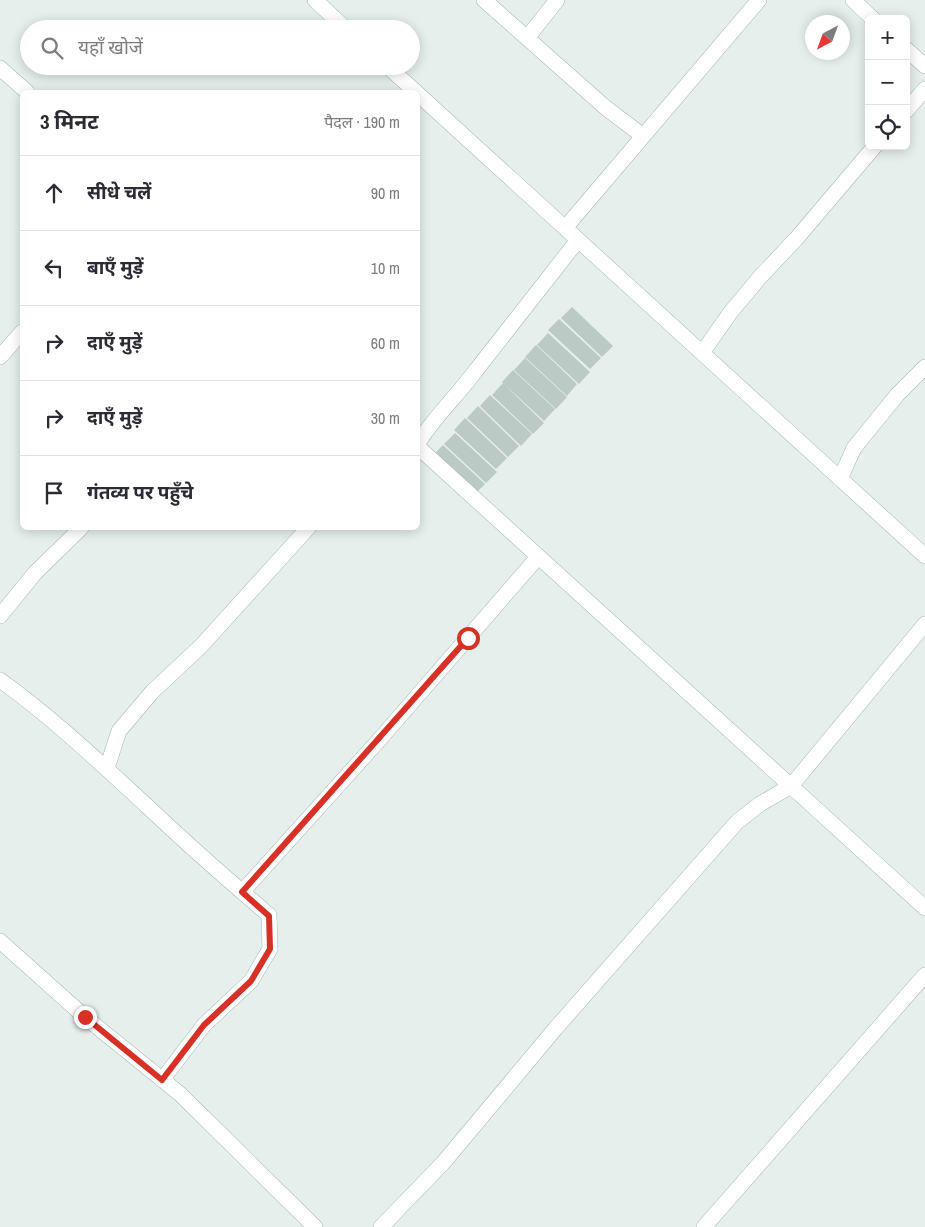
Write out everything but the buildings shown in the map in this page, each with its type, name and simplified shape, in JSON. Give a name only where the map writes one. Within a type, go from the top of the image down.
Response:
[{"type":"street","points":[[315,0],[336,20]]},
{"type":"street","points":[[484,0],[606,108],[642,136]]},
{"type":"street","points":[[527,38],[557,0]]},
{"type":"street","points":[[565,228],[758,0]]},
{"type":"street","points":[[853,0],[869,15]]},
{"type":"street","points":[[910,53],[925,66]]},
{"type":"street","points":[[0,68],[25,90]]},
{"type":"street","points":[[397,75],[414,90]]},
{"type":"street","points":[[910,106],[925,89]]},
{"type":"street","points":[[420,96],[925,556]]},
{"type":"street","points":[[702,353],[754,284],[871,150]]},
{"type":"street","points":[[420,440],[430,423],[476,371],[511,322],[578,240]]},
{"type":"street","points":[[0,357],[20,334]]},
{"type":"street","points":[[840,479],[854,448],[897,395],[925,367]]},
{"type":"street","points":[[420,449],[925,908]]},
{"type":"street","points":[[0,616],[35,572],[79,530]]},
{"type":"street","points":[[107,768],[119,731],[152,692],[200,646],[306,530]]},
{"type":"street","points":[[242,892],[380,739],[538,557]]},
{"type":"street","points":[[381,1227],[443,1163],[555,1029],[737,822],[760,804],[791,786],[925,624]]},
{"type":"street","points":[[0,680],[42,711],[107,768],[269,916],[270,949],[251,981],[204,1025],[162,1080]]},
{"type":"street","points":[[0,941],[85,1017],[180,1094],[315,1227]]},
{"type":"street","points":[[704,1227],[925,976]]},
{"type":"route","points":[[85,1017],[162,1080],[204,1025],[251,981],[270,949],[269,916],[242,892],[468,638]]}]
